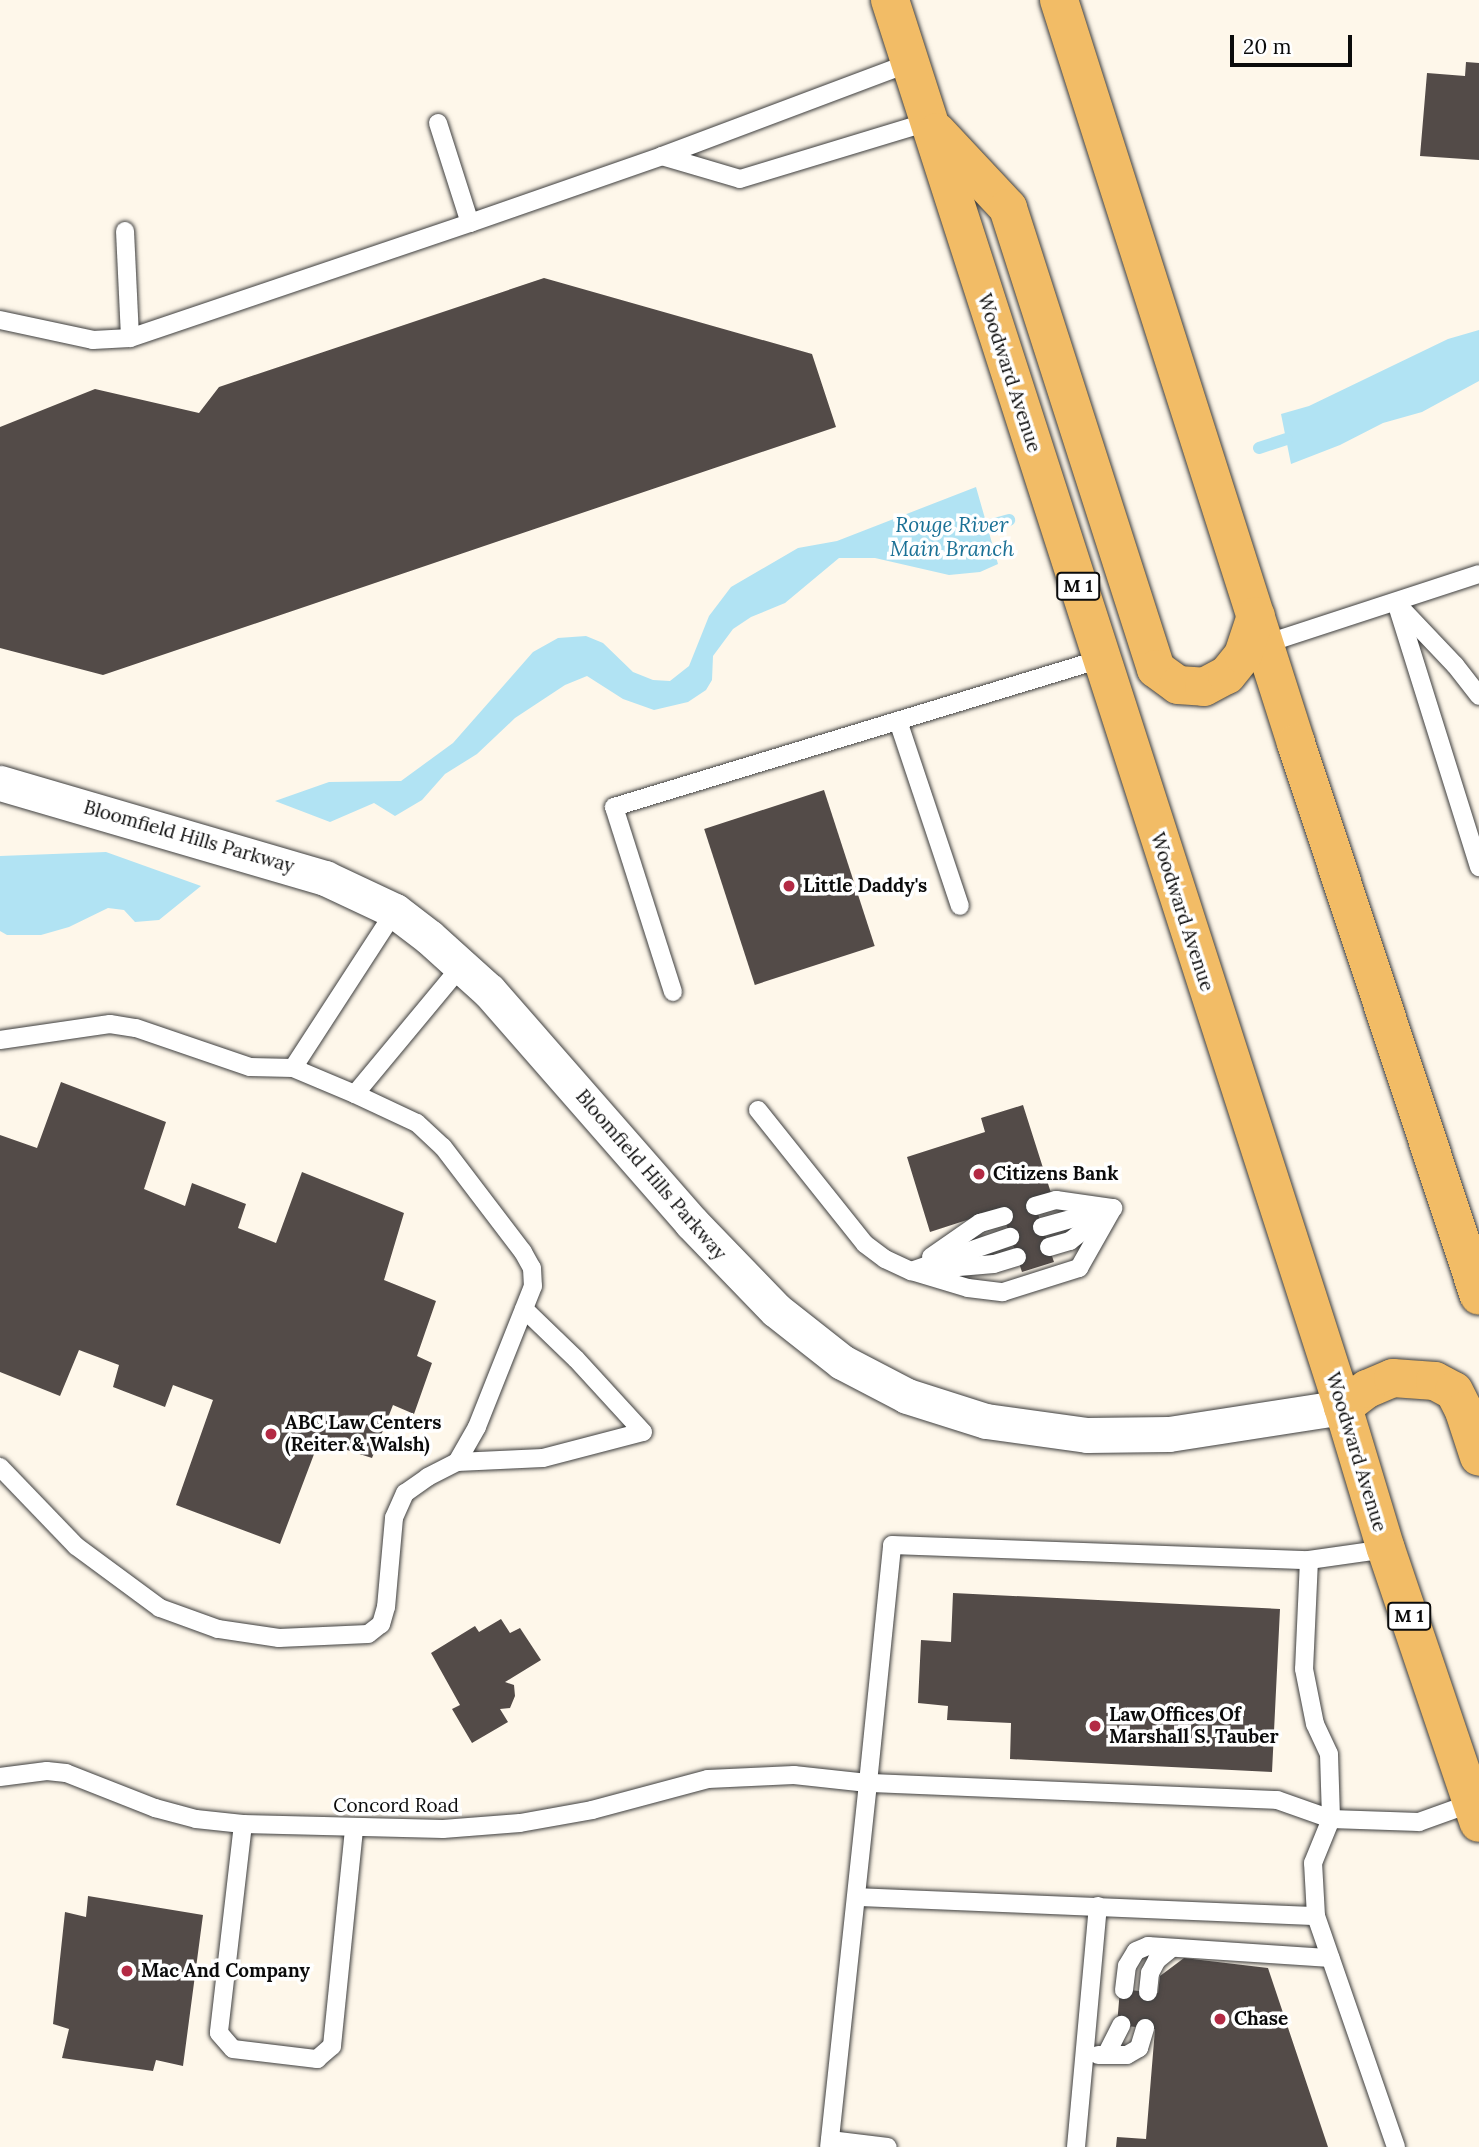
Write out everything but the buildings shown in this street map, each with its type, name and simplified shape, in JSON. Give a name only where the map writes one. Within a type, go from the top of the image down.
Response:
[{"type":"main road","name":"Woodward Avenue","points":[[890,0],[1343,1407],[1386,1549],[1476,1813]]},
{"type":"main road","points":[[1059,0],[1260,630],[1477,1281]]},
{"type":"main road","points":[[929,122],[1008,208],[1156,669],[1178,685],[1204,687],[1227,675],[1260,630]]},
{"type":"main road","points":[[1343,1407],[1367,1389],[1393,1378],[1434,1381],[1468,1395],[1479,1457]]},
{"type":"street","name":"Bloomfield Hills Parkway","points":[[0,783],[290,867],[343,885],[394,911],[462,965],[514,1018],[741,1276],[808,1337],[874,1380],[937,1407],[986,1421],[1087,1434],[1169,1434],[1343,1407]]},
{"type":"lane","points":[[0,320],[93,340],[130,338],[662,156],[909,63]]},
{"type":"lane","points":[[662,156],[740,179],[929,122]]},
{"type":"lane","points":[[438,123],[470,222]]},
{"type":"lane","points":[[125,231],[130,338]]},
{"type":"lane","points":[[1260,630],[1396,602],[1479,574]]},
{"type":"lane","points":[[1396,602],[1455,665],[1479,696]]},
{"type":"lane","points":[[1396,602],[1479,867]]},
{"type":"lane","points":[[673,992],[614,807],[1101,659]]},
{"type":"lane","points":[[898,721],[960,906]]},
{"type":"lane","points":[[292,1068],[394,911]]},
{"type":"lane","points":[[355,1094],[462,965]]},
{"type":"lane","points":[[0,1040],[110,1024],[161,1034],[250,1067],[292,1068],[417,1123],[443,1147],[523,1251],[532,1268],[533,1286],[477,1427],[457,1462]]},
{"type":"lane","points":[[758,1110],[865,1244],[885,1259],[911,1271],[968,1288],[1003,1292],[1079,1268],[1113,1208]]},
{"type":"lane","points":[[1035,1206],[1056,1199],[1113,1208]]},
{"type":"lane","points":[[1042,1227],[1113,1208]]},
{"type":"lane","points":[[1049,1247],[1070,1241],[1113,1208]]},
{"type":"lane","points":[[911,1271],[980,1223],[1004,1216]]},
{"type":"lane","points":[[911,1271],[1010,1237]]},
{"type":"lane","points":[[911,1271],[994,1264],[1017,1257]]},
{"type":"lane","points":[[0,1467],[75,1546],[160,1608],[218,1629],[279,1639],[368,1634],[381,1624],[386,1607],[394,1518],[405,1493],[457,1462],[543,1458],[643,1432],[524,1309]]},
{"type":"lane","points":[[888,2147],[829,2144],[892,1545],[1309,1560],[1386,1549]]},
{"type":"lane","points":[[1309,1560],[1304,1670],[1315,1724],[1329,1755],[1331,1819],[1313,1863],[1315,1916],[1396,2147]]},
{"type":"lane","name":"Concord Road","points":[[0,1777],[47,1771],[66,1773],[155,1808],[196,1819],[243,1824],[354,1828],[443,1829],[520,1823],[592,1810],[708,1779],[794,1775],[868,1783],[1277,1800],[1331,1819],[1419,1822],[1476,1813]]},
{"type":"lane","points":[[243,1824],[219,2033],[233,2049],[317,2059],[331,2046],[354,1828]]},
{"type":"lane","points":[[857,1897],[1315,1916]]},
{"type":"lane","points":[[1076,2147],[1098,1906]]},
{"type":"lane","points":[[1124,1990],[1127,1966],[1136,1951],[1148,1946],[1331,1958]]},
{"type":"lane","points":[[1148,1992],[1150,1973],[1157,1960],[1172,1948]]},
{"type":"lane","points":[[1107,2055],[1121,2025]]},
{"type":"lane","points":[[1085,2056],[1127,2055],[1139,2049],[1145,2028]]},
{"type":"water","points":[[1479,330],[1479,381],[1422,412],[1383,423],[1340,445],[1291,464],[1281,414],[1309,406],[1448,339]]},
{"type":"water","name":"Rouge River Main Branch","points":[[976,487],[998,564],[980,572],[949,575],[875,558],[839,558],[785,603],[751,617],[733,629],[713,656],[712,680],[706,690],[688,702],[654,710],[623,699],[587,676],[565,685],[515,718],[477,754],[445,774],[422,800],[395,816],[374,803],[330,822],[275,801],[329,782],[401,781],[453,743],[533,652],[558,638],[586,636],[603,643],[633,672],[653,680],[670,681],[689,666],[709,616],[731,587],[798,548],[837,541]]},
{"type":"water","points":[[106,852],[201,886],[159,920],[135,922],[124,910],[108,908],[69,927],[41,935],[7,935],[0,931],[0,856]]},
{"type":"waterway","points":[[1259,448],[1287,439]]},
{"type":"waterway","points":[[987,526],[1009,520]]},
{"type":"place","name":"Little Daddy's","points":[[789,886]]},
{"type":"place","name":"Citizens Bank","points":[[979,1174]]},
{"type":"place","name":"ABC Law Centers (Reiter & Walsh)","points":[[271,1434]]},
{"type":"place","name":"Law Offices Of Marshall S. Tauber","points":[[1095,1726]]},
{"type":"place","name":"Mac And Company","points":[[127,1971]]},
{"type":"place","name":"Chase","points":[[1220,2019]]}]
